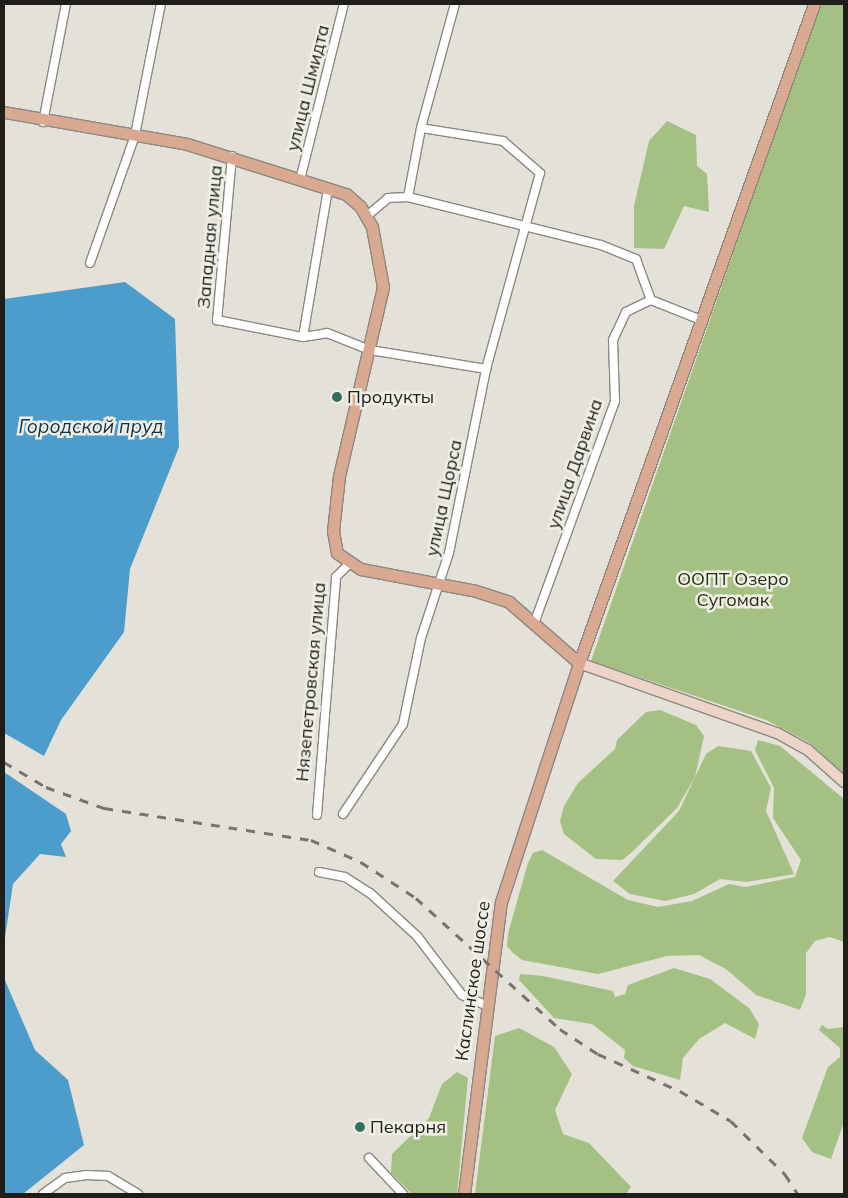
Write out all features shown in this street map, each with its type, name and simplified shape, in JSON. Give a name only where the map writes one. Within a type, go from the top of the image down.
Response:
[{"type":"main road","name":"Каслинское шоссе","points":[[464,1194],[485,1005],[501,902],[579,663],[814,4]]},
{"type":"main road","points":[[4,112],[43,122],[160,137],[232,156],[346,194],[368,215],[383,286],[370,350],[347,432],[333,531],[338,553],[349,564],[509,602],[535,621],[579,663]]},
{"type":"street","points":[[43,122],[66,4]]},
{"type":"street","points":[[90,263],[135,135],[161,4]]},
{"type":"street","name":"улица Шмидта","points":[[300,180],[344,4]]},
{"type":"street","points":[[408,197],[421,128],[455,4]]},
{"type":"street","name":"улица Щорса","points":[[343,814],[403,724],[421,638],[439,584],[458,513],[486,369],[523,225],[540,173],[503,141],[421,128]]},
{"type":"street","name":"Западная улица","points":[[232,156],[218,320],[303,337]]},
{"type":"street","points":[[328,189],[303,337],[327,333],[370,350],[486,369]]},
{"type":"street","points":[[368,215],[388,198],[408,197],[601,245],[636,259],[651,300],[701,320]]},
{"type":"street","name":"улица Дарвина","points":[[535,621],[615,401],[613,340],[626,312],[651,300]]},
{"type":"street","name":"Нязепетровская улица","points":[[317,815],[336,577],[349,564]]},
{"type":"street","points":[[579,663],[777,733],[808,750],[844,782]]},
{"type":"street","points":[[319,872],[346,877],[370,893],[417,936],[462,995],[485,1005]]},
{"type":"street","points":[[369,1158],[403,1194]]},
{"type":"street","points":[[43,1194],[65,1178],[87,1175],[108,1176],[138,1194]]},
{"type":"green space","name":"ООПТ Озеро Сугомак","points":[[820,4],[844,4],[844,774],[810,743],[766,720],[591,661]]},
{"type":"green space","points":[[667,121],[696,135],[697,166],[707,174],[709,212],[684,206],[664,249],[634,248],[634,206],[649,141]]},
{"type":"green space","points":[[660,710],[696,725],[704,736],[695,777],[677,808],[631,853],[622,860],[596,859],[564,834],[560,821],[564,806],[578,783],[615,749],[617,740],[646,712]]},
{"type":"green space","points":[[758,740],[780,746],[844,799],[844,942],[830,937],[815,941],[806,953],[806,994],[800,1010],[756,995],[726,969],[699,955],[667,956],[598,974],[522,960],[507,946],[508,934],[528,863],[533,853],[542,850],[628,900],[658,907],[692,901],[729,884],[745,887],[795,877],[801,860],[773,818],[774,788],[755,750]]},
{"type":"green space","points":[[718,746],[751,751],[771,788],[766,811],[794,874],[747,882],[720,879],[694,894],[665,901],[630,894],[613,881],[679,811],[706,754]]},
{"type":"green space","points":[[674,968],[710,979],[749,1008],[759,1024],[755,1039],[725,1023],[699,1039],[683,1058],[680,1080],[633,1066],[624,1058],[625,1050],[592,1024],[554,1018],[519,980],[520,974],[543,976],[613,991],[615,997],[625,994],[628,985]]},
{"type":"green space","points":[[822,1025],[828,1029],[844,1027],[844,1122],[831,1159],[812,1152],[802,1138],[828,1067],[840,1057],[840,1048],[819,1030]]},
{"type":"green space","points":[[519,1028],[554,1047],[572,1074],[555,1110],[563,1134],[589,1143],[631,1187],[626,1194],[475,1194],[495,1036]]},
{"type":"green space","points":[[457,1072],[468,1078],[457,1194],[412,1194],[391,1173],[392,1154],[429,1118],[442,1084]]},
{"type":"water","name":"Городской пруд","points":[[125,282],[175,319],[179,447],[130,569],[124,632],[61,720],[44,756],[4,733],[4,299]]},
{"type":"water","points":[[4,772],[66,814],[71,831],[61,844],[66,857],[40,854],[13,884],[4,944]]},
{"type":"water","points":[[4,978],[35,1050],[68,1080],[84,1145],[23,1194],[4,1194]]},
{"type":"railway","points":[[4,762],[46,787],[104,808],[311,840],[361,862],[416,898],[560,1029],[598,1054],[680,1091],[731,1121],[785,1174],[798,1194]]},
{"type":"place","name":"Продукты","points":[[337,397]]},
{"type":"place","name":"Пекарня","points":[[360,1127]]}]
